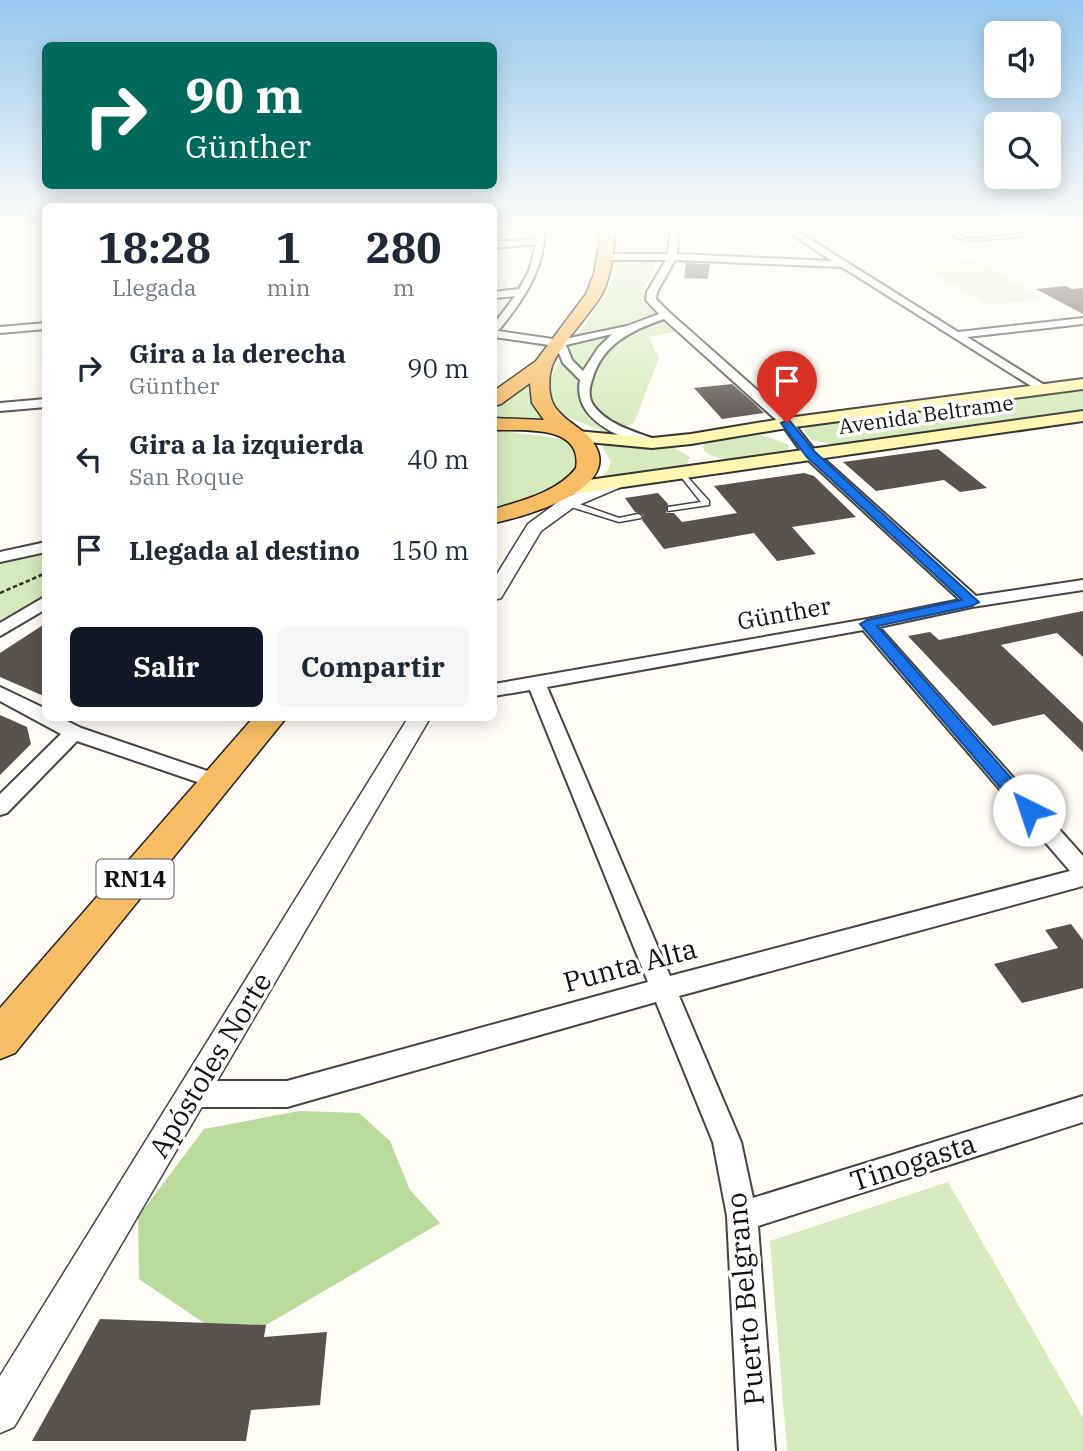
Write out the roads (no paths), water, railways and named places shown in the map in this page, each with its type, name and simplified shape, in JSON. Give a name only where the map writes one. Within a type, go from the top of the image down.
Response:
[{"type":"highway","points":[[497,398],[543,365],[592,297]]},
{"type":"highway","points":[[497,515],[568,496],[590,463],[587,448],[545,411],[537,390],[543,365]]},
{"type":"highway","points":[[497,424],[572,434]]},
{"type":"highway","name":"RN14","points":[[0,1039],[268,721]]},
{"type":"main road","name":"Avenida Beltrame","points":[[572,434],[652,443],[1083,384]]},
{"type":"main road","name":"Avenida Beltrame","points":[[568,496],[615,482],[1083,416]]},
{"type":"main road","points":[[691,439],[713,469]]},
{"type":"street","points":[[497,328],[520,297]]},
{"type":"street","points":[[651,297],[651,300],[666,315],[787,423],[811,455],[972,602]]},
{"type":"street","points":[[896,297],[1042,389]]},
{"type":"street","points":[[497,332],[560,343],[638,325],[666,315]]},
{"type":"street","points":[[957,335],[1083,321]]},
{"type":"street","points":[[638,325],[616,336],[601,353],[585,379],[584,402],[590,412],[615,427],[652,443]]},
{"type":"street","points":[[0,330],[42,326]]},
{"type":"street","points":[[560,343],[567,361],[585,379]]},
{"type":"street","points":[[567,361],[601,353]]},
{"type":"street","points":[[0,407],[42,403]]},
{"type":"street","points":[[497,589],[534,527],[568,496]]},
{"type":"street","points":[[0,557],[42,548]]},
{"type":"street","name":"Günther","points":[[497,690],[867,624],[972,602],[1083,585]]},
{"type":"street","points":[[0,631],[42,604]]},
{"type":"street","points":[[867,624],[1083,871]]},
{"type":"street","name":"Puerto Belgrano","points":[[536,683],[727,1142],[742,1216],[757,1451]]},
{"type":"street","points":[[0,693],[42,716]]},
{"type":"street","points":[[52,721],[74,733],[218,782]]},
{"type":"street","name":"Apóstoles Norte","points":[[0,1413],[417,721]]},
{"type":"street","points":[[0,807],[74,733]]},
{"type":"street","name":"Punta Alta","points":[[192,1094],[287,1094],[662,989],[1083,877]]},
{"type":"street","name":"Tinogasta","points":[[742,1216],[1083,1109]]},
{"type":"lane","points":[[671,509],[706,503],[681,473]]},
{"type":"lane","points":[[568,496],[619,520],[638,516]]}]
